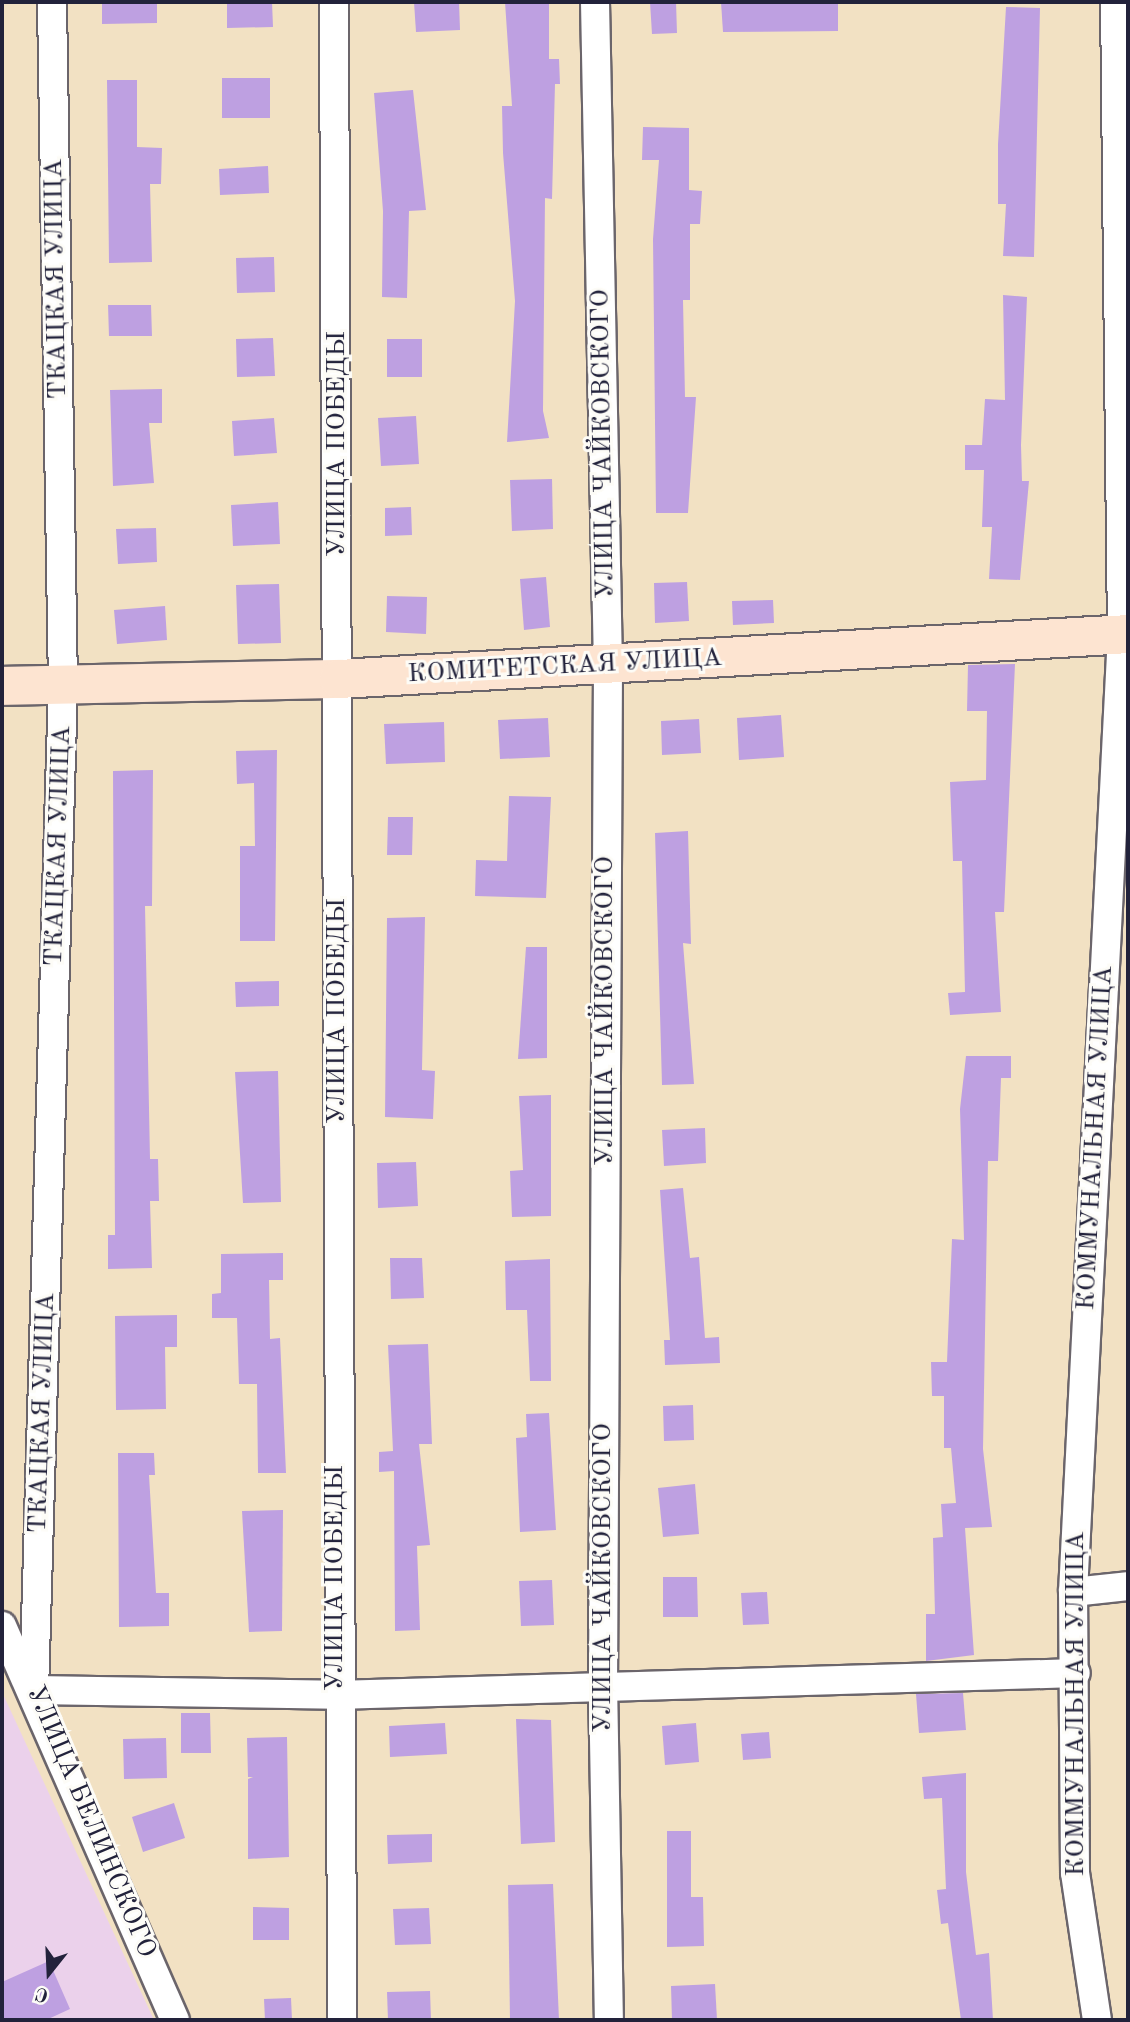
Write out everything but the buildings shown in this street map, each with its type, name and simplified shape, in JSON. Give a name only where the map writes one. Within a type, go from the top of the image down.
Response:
[{"type":"street","name":"ТКАЦКАЯ УЛИЦА","points":[[34,1690],[63,685],[52,2]]},
{"type":"street","name":"УЛИЦА ПОБЕДЫ","points":[[334,2],[339,679],[336,1695],[342,2020]]},
{"type":"street","name":"УЛИЦА ЧАЙКОВСКОГО","points":[[596,2],[608,666],[603,1682],[610,2020]]},
{"type":"street","name":"КОММУНАЛЬНАЯ УЛИЦА","points":[[1097,2020],[1075,1873],[1076,1673],[1073,1592],[1125,634],[1115,2]]},
{"type":"street","name":"КОМИТЕТСКАЯ УЛИЦА","points":[[2,686],[339,679],[608,666],[1125,634]]},
{"type":"street","points":[[1073,1592],[1128,1586]]},
{"type":"street","name":"УЛИЦА БЕЛИНСКОГО","points":[[2,1626],[34,1690],[175,2020]]},
{"type":"street","points":[[34,1690],[336,1695],[603,1682],[1076,1673]]},
{"type":"shaded area","points":[[2,1692],[154,2020],[2,2020]]}]
